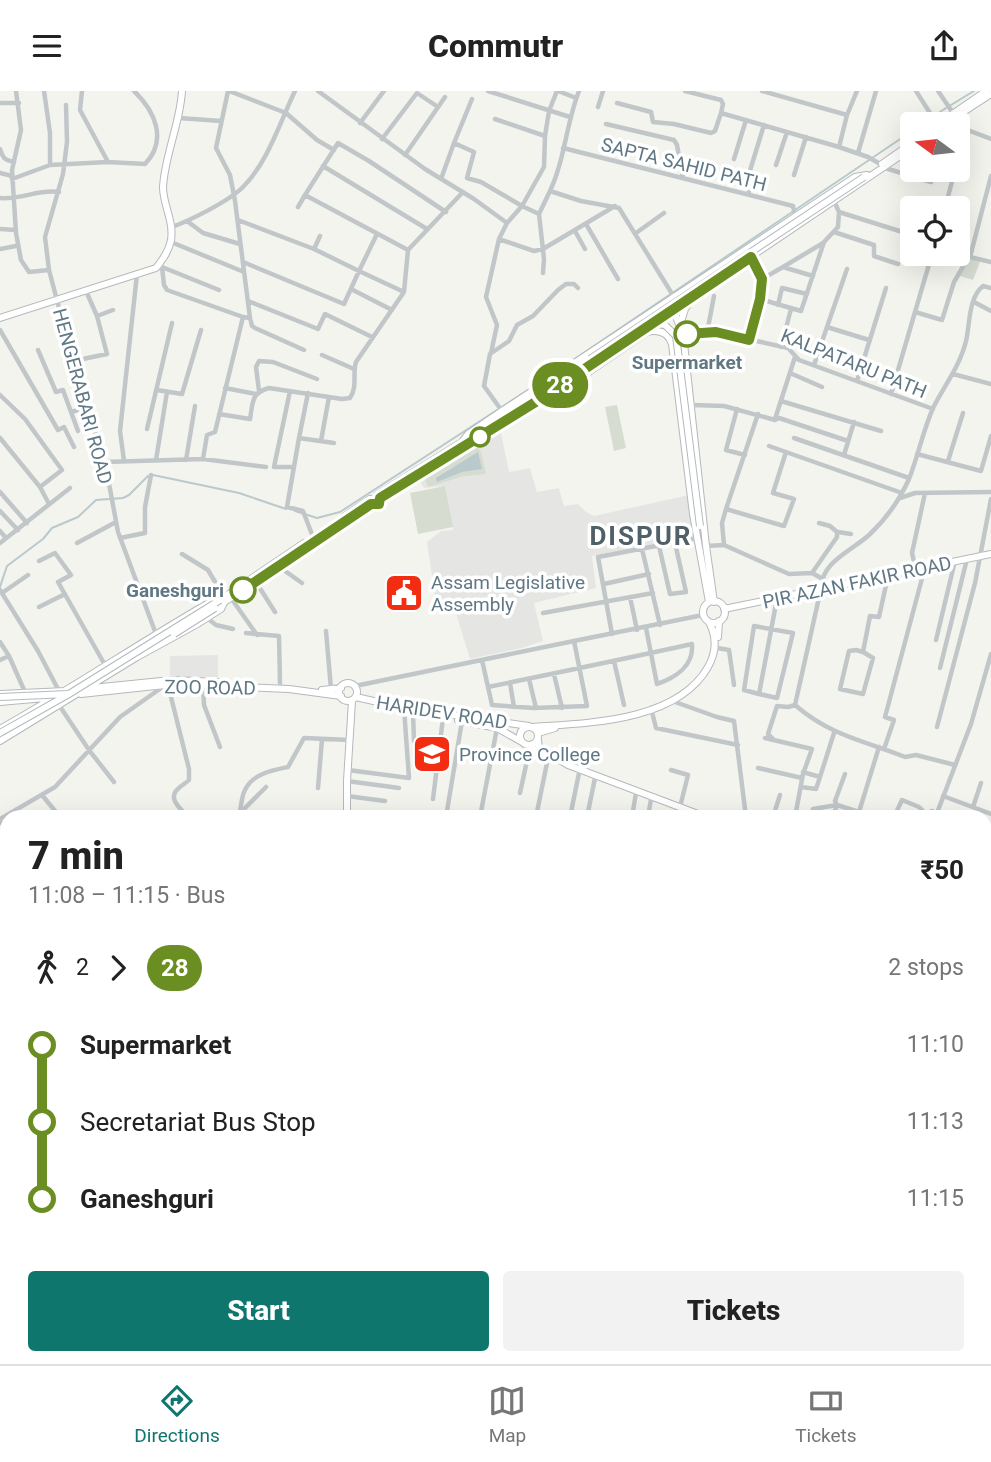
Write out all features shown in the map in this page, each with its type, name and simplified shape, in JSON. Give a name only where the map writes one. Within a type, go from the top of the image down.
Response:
[{"type":"main road","points":[[160,266],[171,242],[172,227],[163,195],[163,183],[179,118],[182,91]]},
{"type":"main road","points":[[946,112],[986,91]]},
{"type":"main road","points":[[965,112],[991,94]]},
{"type":"main road","points":[[612,354],[641,331],[834,201],[900,153]]},
{"type":"main road","points":[[379,496],[900,155]]},
{"type":"main road","points":[[461,443],[468,434],[501,409],[635,322],[794,213],[855,177],[865,176]]},
{"type":"main road","name":"HENGERABARI ROAD","points":[[0,318],[160,266]]},
{"type":"main road","points":[[699,279],[702,289]]},
{"type":"main road","points":[[680,325],[687,306],[702,289]]},
{"type":"main road","points":[[671,296],[683,334],[692,405],[701,536]]},
{"type":"main road","points":[[635,322],[641,326],[641,331]]},
{"type":"main road","points":[[644,323],[665,325],[676,336],[712,602]]},
{"type":"main road","points":[[379,496],[652,331],[665,333],[670,339],[712,602],[724,610],[776,602],[821,591]]},
{"type":"main road","points":[[0,735],[60,703],[224,601],[313,537],[371,502],[379,504],[379,496]]},
{"type":"main road","points":[[34,711],[70,693],[256,582],[371,502]]},
{"type":"main road","name":"PIR AZAN FAKIR ROAD","points":[[724,610],[980,556],[991,556]]},
{"type":"main road","name":"PIR AZAN FAKIR ROAD","points":[[888,577],[966,563],[980,556]]},
{"type":"main road","points":[[0,735],[35,720],[60,705],[80,683],[156,634],[219,597],[224,601]]},
{"type":"main road","points":[[33,697],[79,694],[104,682],[221,609],[224,601]]},
{"type":"main road","points":[[674,701],[694,686],[711,662],[716,635],[703,615],[704,607],[712,602]]},
{"type":"main road","points":[[682,810],[568,765],[538,748],[538,736],[530,727],[521,731],[519,737],[527,745],[534,744],[538,736],[550,729],[605,725],[652,712],[695,689],[714,664],[719,621],[724,610]]},
{"type":"main road","points":[[709,622],[719,621]]},
{"type":"main road","points":[[104,682],[181,679],[331,691],[347,684],[355,687],[347,770],[347,810]]},
{"type":"main road","points":[[80,683],[90,688]]},
{"type":"main road","name":"ZOO ROAD","points":[[79,694],[166,685],[203,685],[289,689],[341,696]]},
{"type":"main road","points":[[341,688],[341,696],[346,701],[354,699]]},
{"type":"main road","points":[[0,698],[25,692],[59,694]]},
{"type":"main road","points":[[0,698],[70,693]]},
{"type":"main road","points":[[0,735],[59,694]]},
{"type":"main road","points":[[33,697],[41,700],[34,711],[35,720]]},
{"type":"main road","name":"HARIDEV ROAD","points":[[354,699],[497,728],[548,758],[579,772],[653,798]]},
{"type":"main road","name":"HARIDEV ROAD","points":[[407,711],[530,727],[603,722],[674,701]]},
{"type":"main road","points":[[653,798],[688,810]]},
{"type":"street","points":[[16,91],[20,130],[12,178],[17,246],[21,260],[29,272],[49,270]]},
{"type":"street","points":[[44,91],[50,133],[50,165]]},
{"type":"street","points":[[82,91],[80,110],[108,162]]},
{"type":"street","points":[[0,173],[12,178],[50,165],[108,162],[145,164],[153,156],[158,144],[155,119],[145,101],[134,91]]},
{"type":"street","points":[[304,350],[255,328],[250,318],[230,175],[215,148],[229,91],[286,113],[317,140],[334,150]]},
{"type":"street","points":[[172,227],[232,194],[250,179],[295,91]]},
{"type":"street","points":[[318,91],[382,139],[506,223]]},
{"type":"street","points":[[325,96],[330,91]]},
{"type":"street","points":[[360,123],[384,91]]},
{"type":"street","points":[[488,91],[570,117]]},
{"type":"street","points":[[501,409],[484,386],[497,325],[486,297],[499,239],[506,223],[522,206],[544,167],[549,111],[557,91],[576,98]]},
{"type":"street","points":[[542,273],[540,214],[558,173],[570,117],[579,91]]},
{"type":"street","points":[[598,107],[603,91]]},
{"type":"street","points":[[617,103],[650,111],[653,122],[711,133],[715,131],[723,104],[721,100],[685,91]]},
{"type":"street","points":[[762,91],[848,115]]},
{"type":"street","points":[[793,100],[796,91]]},
{"type":"street","points":[[839,147],[857,91]]},
{"type":"street","points":[[858,153],[876,91]]},
{"type":"street","points":[[916,91],[929,112]]},
{"type":"street","points":[[938,91],[950,109]]},
{"type":"street","points":[[382,139],[417,93],[438,107]]},
{"type":"street","points":[[405,155],[445,97]]},
{"type":"street","points":[[441,179],[472,99]]},
{"type":"street","points":[[0,103],[19,103]]},
{"type":"street","points":[[57,299],[46,245],[47,226],[65,164],[66,105]]},
{"type":"street","points":[[721,113],[858,153],[900,172]]},
{"type":"street","points":[[179,118],[221,121]]},
{"type":"street","points":[[495,119],[545,136]]},
{"type":"street","points":[[734,159],[746,120]]},
{"type":"street","points":[[606,124],[674,140],[683,178]]},
{"type":"street","points":[[749,195],[747,177],[764,125]]},
{"type":"street","points":[[776,165],[787,132]]},
{"type":"street","points":[[970,132],[991,139]]},
{"type":"street","points":[[794,175],[806,137]]},
{"type":"street","points":[[298,207],[338,143],[446,212]]},
{"type":"street","points":[[454,143],[474,152],[467,178],[481,182],[540,214]]},
{"type":"street","name":"SAPTA SAHID PATH","points":[[564,148],[793,206],[794,213]]},
{"type":"street","points":[[0,149],[5,160],[14,162]]},
{"type":"street","points":[[323,166],[427,229]]},
{"type":"street","points":[[915,312],[942,320],[954,282],[971,253],[991,176]]},
{"type":"street","points":[[0,198],[13,199],[50,191],[58,192]]},
{"type":"street","points":[[550,191],[580,201],[621,209],[671,296]]},
{"type":"street","points":[[225,388],[257,393],[269,388],[342,400],[350,398],[355,386],[354,369],[372,337],[404,292],[408,250],[463,192]]},
{"type":"street","points":[[305,195],[408,250]]},
{"type":"street","points":[[762,279],[824,242],[834,232],[838,227],[839,212],[834,201]]},
{"type":"street","points":[[499,239],[534,251],[543,249],[615,206]]},
{"type":"street","points":[[636,233],[664,212]]},
{"type":"street","points":[[839,212],[900,231]]},
{"type":"street","points":[[237,220],[314,249],[404,292]]},
{"type":"street","points":[[187,221],[203,233],[240,244]]},
{"type":"street","points":[[586,225],[618,279]]},
{"type":"street","points":[[0,229],[16,230]]},
{"type":"street","points":[[575,232],[586,249]]},
{"type":"street","points":[[834,232],[874,245],[874,256],[898,264]]},
{"type":"street","points":[[242,262],[344,304],[377,234]]},
{"type":"street","points":[[314,249],[320,236]]},
{"type":"street","points":[[171,242],[244,272]]},
{"type":"street","points":[[760,299],[801,311],[824,242]]},
{"type":"street","points":[[0,255],[3,248],[17,246]]},
{"type":"street","points":[[971,253],[970,257],[991,262]]},
{"type":"street","points":[[749,340],[760,299],[762,279],[751,257]]},
{"type":"street","points":[[160,266],[219,290]]},
{"type":"street","points":[[160,266],[167,290],[250,318]]},
{"type":"street","points":[[891,394],[928,266]]},
{"type":"street","points":[[783,267],[813,277]]},
{"type":"street","points":[[814,365],[846,269]]},
{"type":"street","points":[[124,461],[120,431],[137,274]]},
{"type":"street","points":[[490,354],[509,341],[517,325],[533,316],[558,290],[566,284],[574,284],[578,288]]},
{"type":"street","points":[[795,705],[827,569],[869,535],[900,496],[933,409],[953,374],[967,340],[970,313],[978,290],[983,286],[991,288]]},
{"type":"street","points":[[778,305],[782,288],[807,294]]},
{"type":"street","points":[[857,381],[886,288]]},
{"type":"street","points":[[351,289],[392,310]]},
{"type":"street","points":[[73,361],[107,354],[97,316],[86,290]]},
{"type":"street","points":[[707,333],[715,296]]},
{"type":"street","name":"HENGERABARI ROAD","points":[[57,299],[86,408],[105,462],[120,538],[156,634]]},
{"type":"street","points":[[247,300],[318,329],[325,314],[372,337]]},
{"type":"street","points":[[974,302],[991,311]]},
{"type":"street","points":[[781,347],[791,309]]},
{"type":"street","points":[[97,316],[113,310]]},
{"type":"street","points":[[202,459],[207,435],[215,432],[243,317]]},
{"type":"street","points":[[147,429],[172,323]]},
{"type":"street","points":[[827,327],[869,341]]},
{"type":"street","points":[[0,330],[58,430],[64,427],[74,447]]},
{"type":"street","points":[[157,390],[182,394],[201,330]]},
{"type":"street","name":"KALPATARU PATH","points":[[683,334],[716,332],[788,348],[795,357],[814,365],[933,409]]},
{"type":"street","points":[[38,350],[56,393],[63,390],[78,431]]},
{"type":"street","points":[[322,355],[354,369]]},
{"type":"street","points":[[775,420],[795,357]]},
{"type":"street","points":[[219,414],[250,419],[257,393],[256,367],[260,361],[273,362],[317,379]]},
{"type":"street","points":[[790,373],[822,387]]},
{"type":"street","points":[[953,374],[991,384]]},
{"type":"street","points":[[290,391],[274,467],[294,467]]},
{"type":"street","points":[[156,460],[167,392]]},
{"type":"street","points":[[308,393],[287,507],[304,514],[313,537]]},
{"type":"street","points":[[0,395],[25,419],[62,470],[40,487]]},
{"type":"street","points":[[321,441],[329,397]]},
{"type":"street","points":[[781,401],[881,431]]},
{"type":"street","points":[[692,405],[708,404],[775,420],[779,418],[848,441]]},
{"type":"street","points":[[186,460],[195,406]]},
{"type":"street","points":[[71,412],[86,408]]},
{"type":"street","points":[[737,409],[726,450],[745,455]]},
{"type":"street","points":[[948,461],[963,413]]},
{"type":"street","points":[[724,545],[722,523],[758,414]]},
{"type":"street","points":[[844,455],[854,422]]},
{"type":"street","points":[[917,454],[981,471],[991,436]]},
{"type":"street","points":[[0,437],[40,487],[49,504]]},
{"type":"street","points":[[299,438],[334,443]]},
{"type":"street","points":[[794,438],[909,478]]},
{"type":"street","points":[[769,446],[900,496],[991,492]]},
{"type":"street","points":[[726,509],[784,526],[794,499],[773,493],[786,452]]},
{"type":"street","points":[[105,462],[202,459],[267,467]]},
{"type":"street","points":[[120,538],[145,533],[145,507],[151,475]]},
{"type":"street","points":[[0,543],[70,488]]},
{"type":"street","points":[[0,492],[27,523]]},
{"type":"street","points":[[915,566],[912,554],[925,493]]},
{"type":"street","points":[[937,727],[980,556],[991,499]]},
{"type":"street","points":[[0,511],[18,530]]},
{"type":"street","points":[[77,543],[116,521]]},
{"type":"street","points":[[819,523],[830,526],[837,532],[850,534]]},
{"type":"street","points":[[0,531],[6,538]]},
{"type":"street","points":[[812,573],[837,537],[837,532]]},
{"type":"street","points":[[612,634],[598,557],[701,536]]},
{"type":"street","points":[[659,546],[670,594],[674,595],[686,591],[675,543]]},
{"type":"street","points":[[706,546],[724,545],[789,574],[812,573],[823,579]]},
{"type":"street","points":[[642,549],[660,625]]},
{"type":"street","points":[[39,561],[55,552],[71,575],[58,582],[105,665]]},
{"type":"street","points":[[182,554],[208,570],[224,601],[258,635]]},
{"type":"street","points":[[940,668],[966,563]]},
{"type":"street","points":[[936,640],[954,565]]},
{"type":"street","points":[[278,566],[302,583]]},
{"type":"street","points":[[860,810],[894,720],[885,717],[923,571]]},
{"type":"street","points":[[604,584],[649,574]]},
{"type":"street","points":[[29,575],[1,592],[38,652],[59,694]]},
{"type":"street","points":[[863,652],[870,616],[879,617],[888,577]]},
{"type":"street","points":[[256,582],[275,612]]},
{"type":"street","points":[[543,613],[653,593]]},
{"type":"street","points":[[39,607],[65,594]]},
{"type":"street","points":[[630,597],[637,630]]},
{"type":"street","points":[[759,694],[776,602]]},
{"type":"street","points":[[355,687],[703,615]]},
{"type":"street","points":[[207,618],[216,625],[233,629]]},
{"type":"street","points":[[754,626],[793,633],[777,698],[759,694],[744,690],[754,626]]},
{"type":"street","points":[[488,687],[579,669],[614,661],[651,653],[692,644],[687,666],[680,673],[657,684],[651,653],[646,628]]},
{"type":"street","points":[[326,631],[331,691]]},
{"type":"street","points":[[246,633],[279,636],[280,683]]},
{"type":"street","points":[[482,660],[492,705],[536,708],[587,706],[574,641]]},
{"type":"street","points":[[0,642],[25,692]]},
{"type":"street","points":[[717,648],[729,650],[734,685]]},
{"type":"street","points":[[849,652],[863,652],[873,658],[863,694],[840,689],[849,652]]},
{"type":"street","points":[[938,810],[971,723],[991,654]]},
{"type":"street","points":[[0,660],[9,656]]},
{"type":"street","points":[[614,661],[624,705]]},
{"type":"street","points":[[554,674],[562,708]]},
{"type":"street","points":[[529,679],[536,708]]},
{"type":"street","points":[[510,683],[514,707]]},
{"type":"street","points":[[17,810],[55,787],[120,717],[166,685]]},
{"type":"street","points":[[166,685],[189,769],[189,780],[177,789],[175,804],[181,810]]},
{"type":"street","points":[[203,685],[204,705],[220,747]]},
{"type":"street","points":[[674,701],[734,721],[745,810]]},
{"type":"street","points":[[60,705],[114,782]]},
{"type":"street","points":[[795,705],[813,721],[834,733],[905,757],[916,755],[955,765]]},
{"type":"street","points":[[773,739],[768,734],[777,706],[795,705]]},
{"type":"street","points":[[407,711],[414,741]]},
{"type":"street","points":[[347,770],[409,778],[407,711]]},
{"type":"street","points":[[652,712],[656,729],[738,745]]},
{"type":"street","points":[[433,799],[443,718]]},
{"type":"street","points":[[447,810],[462,720]]},
{"type":"street","points":[[481,810],[497,728]]},
{"type":"street","points":[[801,787],[816,789],[834,733]]},
{"type":"street","points":[[240,810],[243,792],[250,781],[269,771],[288,767],[304,738],[350,740]]},
{"type":"street","points":[[765,738],[812,749],[803,775],[796,810]]},
{"type":"street","points":[[318,788],[322,739]]},
{"type":"street","points":[[520,793],[527,745]]},
{"type":"street","points":[[537,810],[548,758]]},
{"type":"street","points":[[758,768],[820,777]]},
{"type":"street","points":[[671,770],[688,775],[680,807]]},
{"type":"street","points":[[571,810],[579,772]]},
{"type":"street","points":[[835,810],[835,801],[845,774]]},
{"type":"street","points":[[588,810],[595,778]]},
{"type":"street","points":[[347,781],[399,788]]},
{"type":"street","points":[[973,807],[981,783]]},
{"type":"street","points":[[244,810],[266,787]]},
{"type":"street","points":[[633,810],[636,793]]},
{"type":"street","points":[[42,795],[54,810]]},
{"type":"street","points":[[776,810],[780,795]]},
{"type":"street","points":[[347,796],[385,800]]},
{"type":"street","points":[[943,796],[981,810]]},
{"type":"street","points":[[650,810],[653,798]]},
{"type":"street","points":[[897,810],[902,800],[921,810]]},
{"type":"street","points":[[813,810],[836,805],[852,810]]},
{"type":"shaded area","points":[[970,258],[980,262],[973,280],[960,276],[966,266],[970,266]]},
{"type":"shaded area","points":[[617,405],[626,448],[614,451],[605,407]]},
{"type":"shaded area","points":[[501,433],[509,472],[530,468],[537,492],[559,488],[564,506],[578,504],[594,516],[689,495],[698,536],[592,556],[596,588],[534,603],[543,641],[470,659],[455,610],[436,603],[427,542],[441,531],[453,530],[445,486],[424,488],[419,480]]},
{"type":"shaded area","points":[[476,446],[481,451],[486,474],[464,476],[428,487],[424,477],[460,452]]},
{"type":"shaded area","points":[[478,452],[482,469],[462,472],[437,482],[436,478]]},
{"type":"shaded area","points":[[445,486],[453,527],[418,534],[410,493]]},
{"type":"shaded area","points":[[218,655],[218,677],[170,678],[170,656]]},
{"type":"waterway","points":[[951,105],[974,91]]},
{"type":"waterway","points":[[940,112],[946,108]]},
{"type":"waterway","points":[[295,511],[317,518],[340,512],[548,377],[900,139]]},
{"type":"waterway","points":[[153,475],[239,493],[286,509]]},
{"type":"waterway","points":[[0,587],[7,566],[43,539],[52,528],[78,517],[96,500],[129,495],[148,476]]},
{"type":"bus line","name":"28","points":[[243,590],[371,504],[379,504],[380,498],[534,403],[751,257],[762,279],[760,299],[749,340],[716,332],[687,334]]},
{"type":"place","name":"Supermarket","points":[[687,334]]},
{"type":"place","name":"Ganeshguri","points":[[243,590]]},
{"type":"place","name":"Assam Legislative Assembly","points":[[404,593]]},
{"type":"place","name":"Province College","points":[[432,754]]},
{"type":"district","name":"DISPUR","points":[[641,536]]}]
